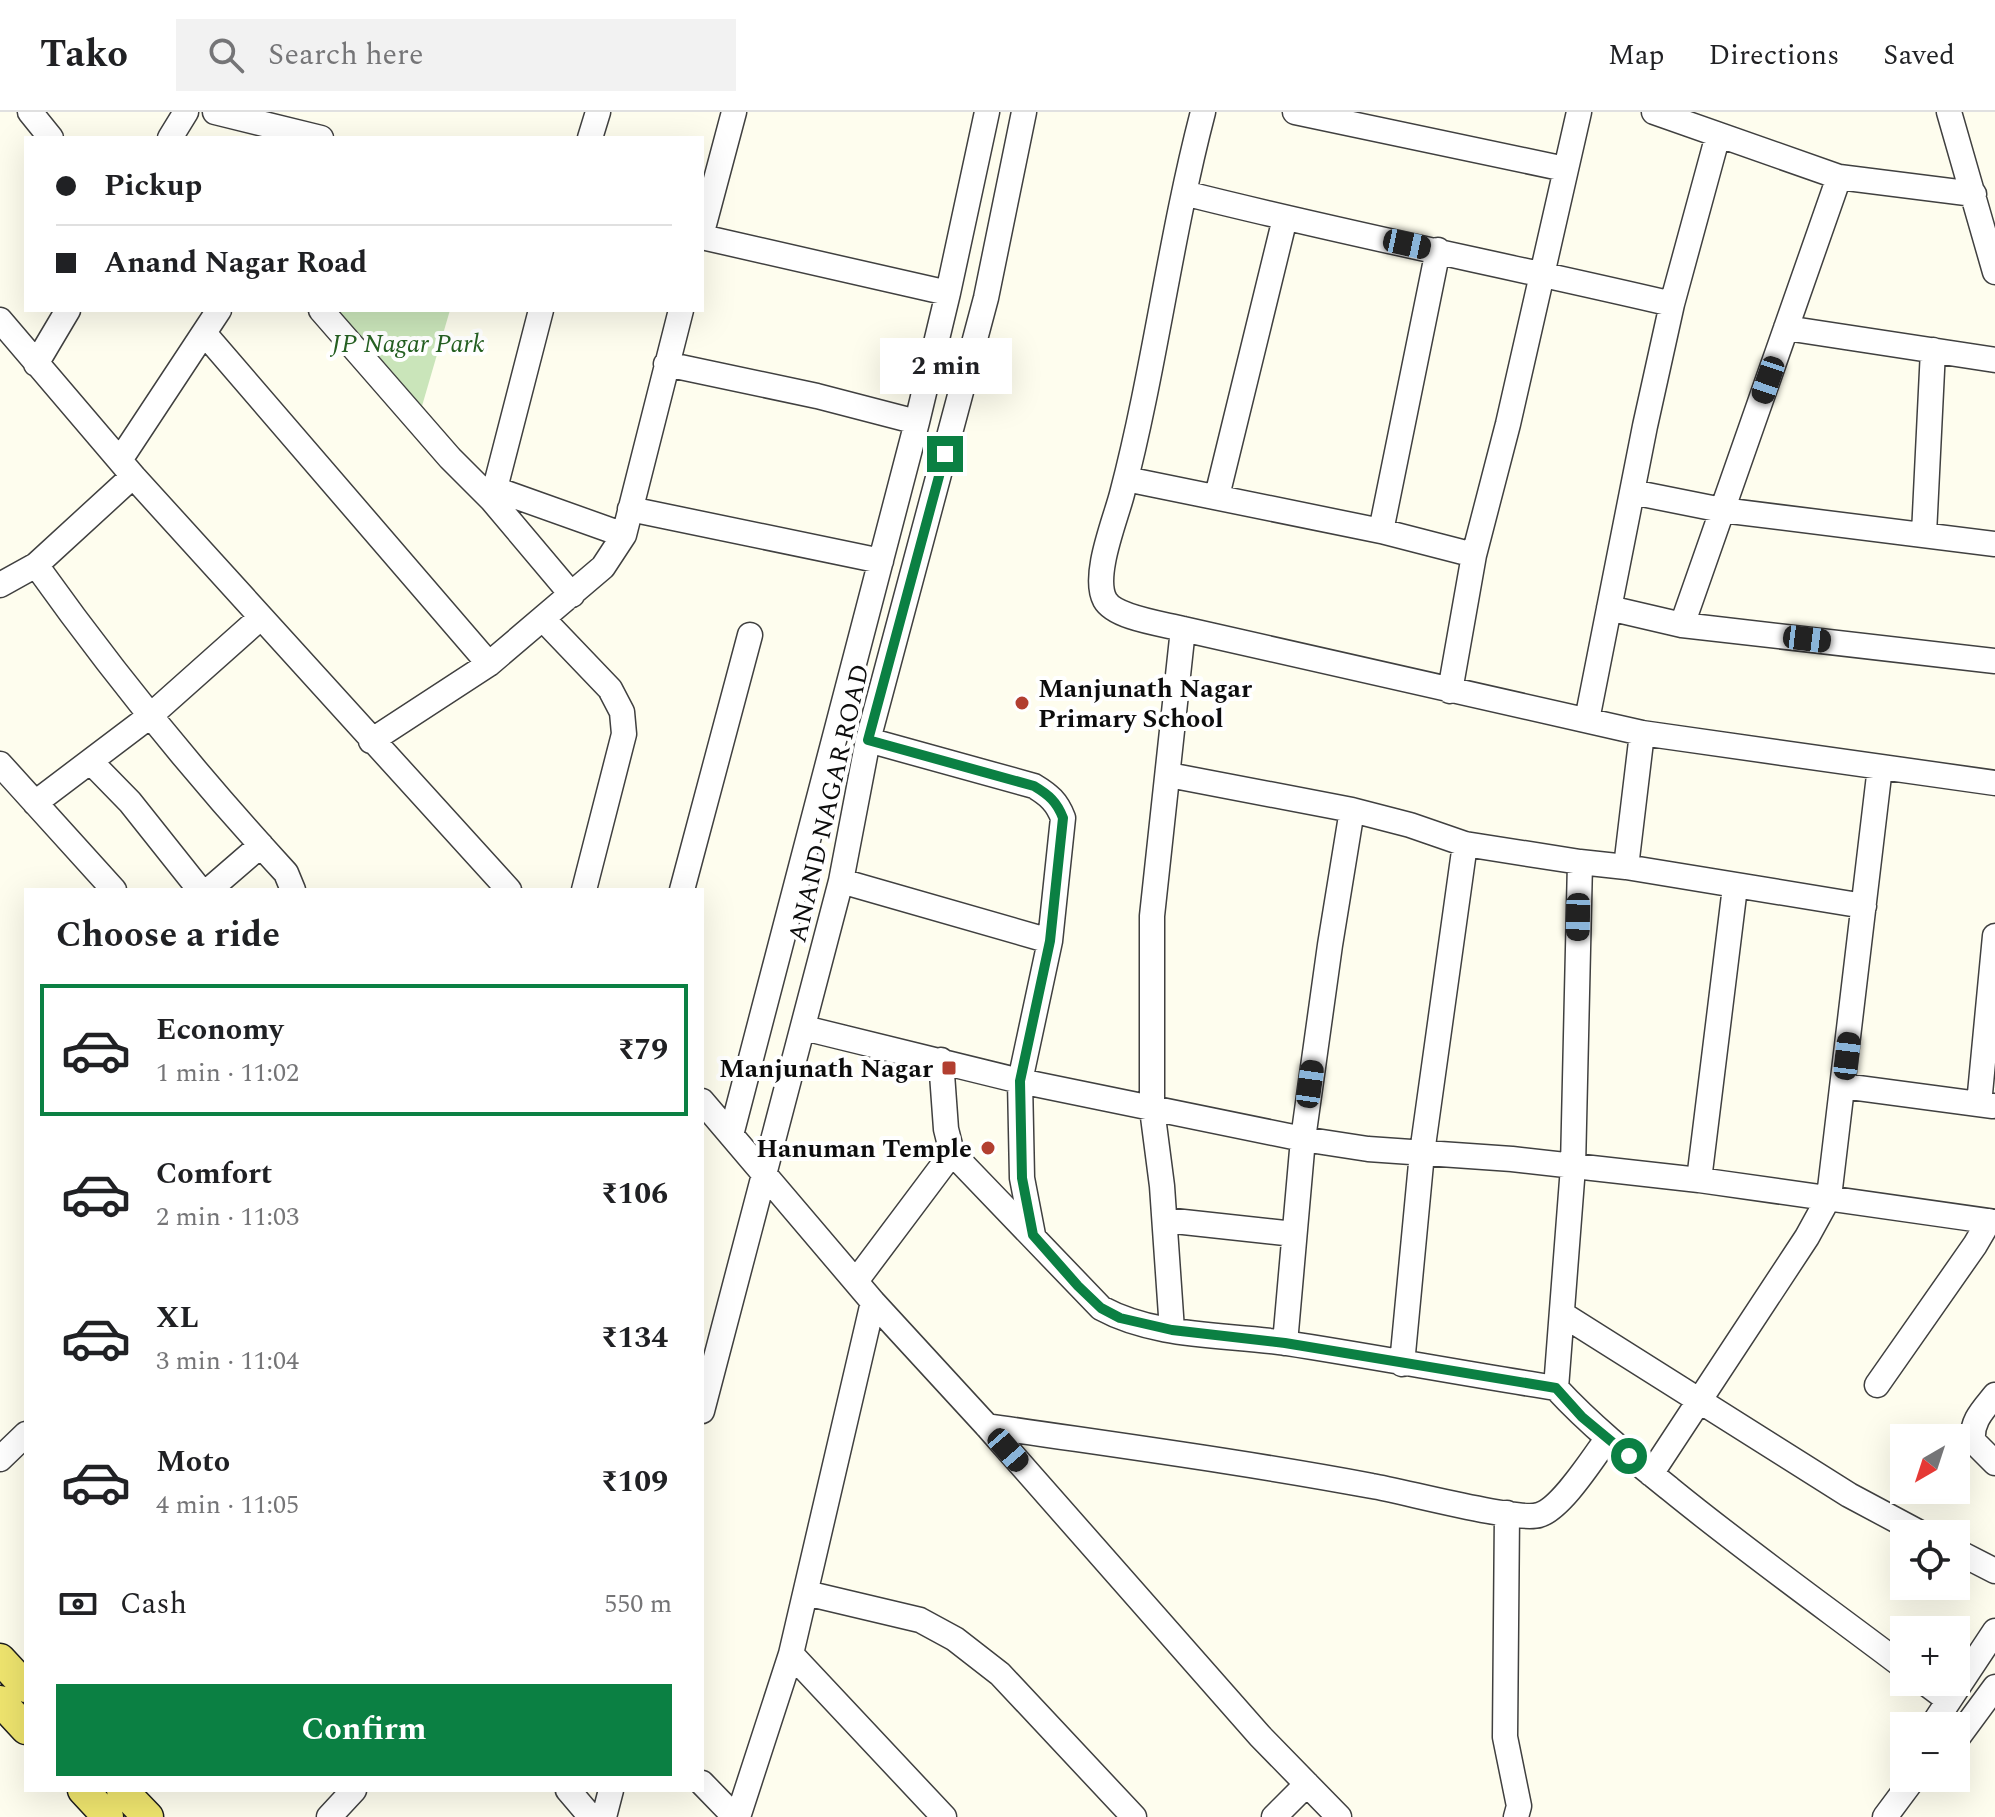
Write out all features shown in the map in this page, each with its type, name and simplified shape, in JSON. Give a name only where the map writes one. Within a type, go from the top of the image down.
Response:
[{"type":"main road","points":[[0,1659],[24,1685]]},
{"type":"main road","points":[[0,1701],[24,1727]]},
{"type":"main road","points":[[85,1792],[108,1817]]},
{"type":"main road","points":[[124,1792],[148,1817]]},
{"type":"street","points":[[30,112],[49,136]]},
{"type":"street","points":[[171,136],[186,112]]},
{"type":"street","points":[[215,112],[307,136]]},
{"type":"street","points":[[591,136],[598,112]]},
{"type":"street","points":[[704,226],[734,112]]},
{"type":"street","points":[[731,1135],[917,422],[987,112]]},
{"type":"street","name":"ANAND NAGAR ROAD","points":[[704,1404],[841,881],[868,740],[986,298],[1024,112]]},
{"type":"street","points":[[1203,112],[1126,479],[1103,565],[1100,588],[1106,604],[1120,613],[1183,629],[1642,733],[1995,783]]},
{"type":"street","points":[[1295,112],[1565,169]]},
{"type":"street","points":[[1450,691],[1474,555],[1508,424],[1579,112]]},
{"type":"street","points":[[1654,112],[1839,177],[1974,194]]},
{"type":"street","points":[[1949,112],[1995,272]]},
{"type":"street","points":[[1587,720],[1672,304],[1718,135]]},
{"type":"street","points":[[1682,625],[1839,177]]},
{"type":"street","points":[[1184,193],[1672,304]]},
{"type":"street","points":[[1217,496],[1285,218]]},
{"type":"street","points":[[704,234],[948,293]]},
{"type":"street","points":[[1381,531],[1438,250]]},
{"type":"street","points":[[36,364],[67,312]]},
{"type":"street","points":[[0,585],[36,565],[126,468],[218,312]]},
{"type":"street","points":[[323,312],[450,458],[494,495],[572,595]]},
{"type":"street","points":[[494,495],[540,312]]},
{"type":"street","points":[[371,741],[489,664],[603,567],[624,535],[680,312]]},
{"type":"street","points":[[0,320],[126,468],[507,888]]},
{"type":"street","points":[[1786,328],[1995,360]]},
{"type":"street","points":[[204,333],[489,664]]},
{"type":"street","points":[[1924,534],[1933,350]]},
{"type":"street","points":[[666,364],[817,396],[917,422]]},
{"type":"street","points":[[1126,479],[1381,531],[1474,555]]},
{"type":"street","points":[[1632,492],[1722,510],[1995,544]]},
{"type":"street","points":[[494,495],[624,535]]},
{"type":"street","points":[[630,509],[881,561]]},
{"type":"street","points":[[36,565],[86,636],[201,779],[286,873],[292,888]]},
{"type":"street","points":[[1609,608],[1682,625],[1995,661]]},
{"type":"street","points":[[35,803],[150,716],[260,618]]},
{"type":"street","points":[[543,619],[610,689],[622,712],[624,734],[585,888]]},
{"type":"street","points":[[1172,1330],[1165,1220],[1152,1109],[1152,916],[1183,629]]},
{"type":"street","points":[[683,888],[750,635]]},
{"type":"street","points":[[1626,867],[1642,733]]},
{"type":"street","points":[[868,740],[1034,786],[1048,794],[1058,805],[1063,818],[1050,941],[1020,1081],[1022,1178],[1033,1235]]},
{"type":"street","points":[[91,762],[130,802],[198,888]]},
{"type":"street","points":[[0,764],[112,888]]},
{"type":"street","points":[[1651,1474],[1807,1237],[1829,1197],[1880,767]]},
{"type":"street","points":[[1169,775],[1352,810],[1465,844],[1864,906]]},
{"type":"street","points":[[1285,1343],[1303,1139],[1352,810]]},
{"type":"street","points":[[1402,1364],[1422,1153],[1465,844]]},
{"type":"street","points":[[211,888],[261,845]]},
{"type":"street","points":[[1556,1388],[1573,1167],[1580,862]]},
{"type":"street","points":[[841,881],[1050,941]]},
{"type":"street","points":[[1699,1180],[1735,887]]},
{"type":"street","points":[[1843,1086],[1987,1105],[1995,936]]},
{"type":"street","points":[[804,1028],[1020,1081],[1303,1139],[1368,1149],[1699,1180],[1992,1221],[1877,1385]]},
{"type":"street","points":[[941,1060],[946,1129],[952,1153],[1101,1308],[1120,1318],[1172,1330],[1285,1343],[1556,1388],[1607,1439],[1890,1656]]},
{"type":"street","points":[[704,1103],[873,1302],[987,1426],[1260,1736],[1339,1817]]},
{"type":"street","points":[[856,1281],[952,1153]]},
{"type":"street","points":[[1165,1220],[1294,1234]]},
{"type":"street","points":[[704,1785],[736,1817],[791,1654],[873,1302]]},
{"type":"street","points":[[1562,1314],[1849,1495],[1896,1520]]},
{"type":"street","points":[[1995,1395],[1973,1423],[1972,1431],[1973,1441],[1995,1463]]},
{"type":"street","points":[[987,1426],[1371,1485],[1536,1517],[1547,1512],[1607,1439]]},
{"type":"street","points":[[0,1459],[24,1436]]},
{"type":"street","points":[[1507,1513],[1505,1737],[1519,1806],[1516,1817]]},
{"type":"street","points":[[1970,1558],[1995,1571]]},
{"type":"street","points":[[806,1593],[920,1620],[955,1639],[1000,1674],[1130,1815]]},
{"type":"street","points":[[1941,1712],[1993,1639]]},
{"type":"street","points":[[791,1654],[944,1817]]},
{"type":"street","points":[[1970,1721],[1995,1687]]},
{"type":"street","points":[[1943,1696],[1948,1700]]},
{"type":"street","points":[[1274,1817],[1307,1784]]},
{"type":"street","points":[[329,1817],[352,1792]]},
{"type":"street","points":[[570,1792],[591,1817]]},
{"type":"street","points":[[604,1817],[610,1792]]},
{"type":"street","points":[[1885,1817],[1904,1792]]},
{"type":"green space","name":"JP Nagar Park","points":[[338,312],[449,312],[422,406]]},
{"type":"place","name":"Manjunath Nagar Primary School","points":[[1022,703]]},
{"type":"place","name":"Manjunath Nagar","points":[[949,1068]]},
{"type":"place","name":"Hanuman Temple","points":[[988,1148]]},
{"type":"route","points":[[945,454],[868,740],[1034,786],[1048,794],[1058,805],[1063,818],[1050,941],[1020,1081],[1022,1178],[1033,1235],[1101,1308],[1120,1318],[1172,1330],[1285,1343],[1556,1388],[1582,1417],[1629,1456]]}]
